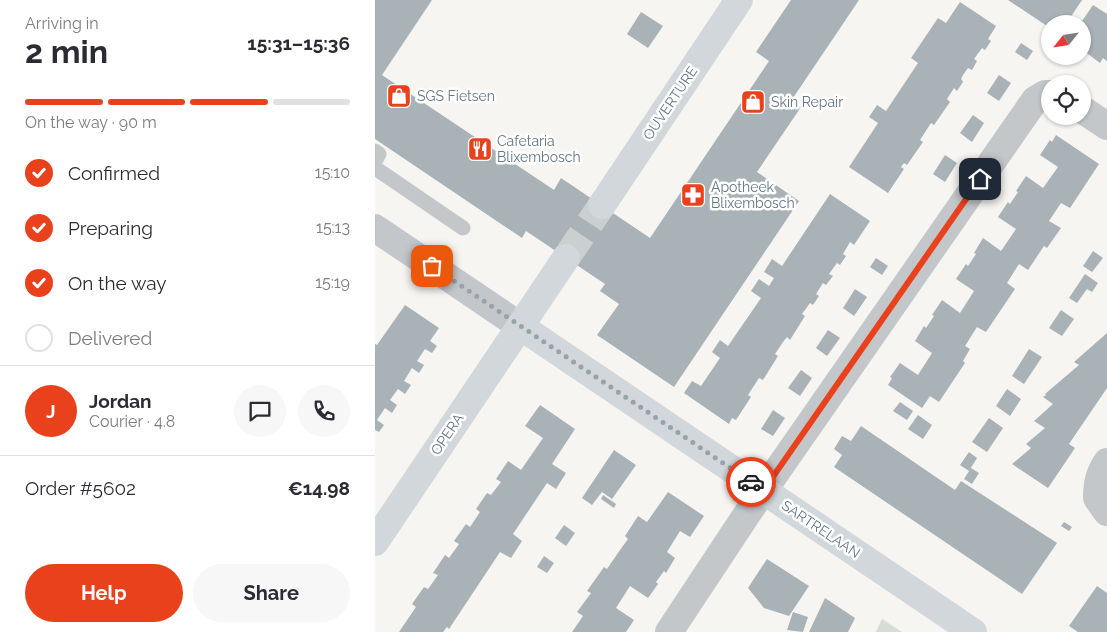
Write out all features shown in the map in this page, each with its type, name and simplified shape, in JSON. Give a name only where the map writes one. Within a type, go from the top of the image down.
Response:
[{"type":"street","name":"OUVERTURE","points":[[602,206],[739,0]]},
{"type":"street","points":[[669,632],[763,491],[1035,100],[1041,96]]},
{"type":"street","points":[[1091,115],[1107,126]]},
{"type":"street","points":[[375,228],[520,326],[566,258]]},
{"type":"street","name":"SARTRELAAN","points":[[520,326],[973,632]]},
{"type":"street","name":"OPERA","points":[[375,542],[520,326]]},
{"type":"street","points":[[1107,462],[1097,481],[1097,498],[1107,512]]},
{"type":"lane","points":[[375,151],[379,154],[375,161]]},
{"type":"lane","points":[[375,168],[463,228]]},
{"type":"shaded area","points":[[882,619],[902,632],[876,632]]},
{"type":"building","points":[[375,0],[432,0],[382,75],[554,190],[561,178],[650,238],[769,61],[756,52],[791,0],[859,0],[791,101],[801,107],[757,172],[799,201],[674,387],[597,335],[619,304],[600,291],[605,284],[526,231],[522,238],[375,139]]},
{"type":"building","points":[[1008,0],[1082,0],[1072,15],[1041,15],[1041,22]]},
{"type":"building","points":[[960,2],[996,26],[988,39],[991,41],[985,50],[982,48],[974,59],[977,61],[972,70],[968,68],[963,75],[961,79],[963,82],[957,91],[954,88],[947,99],[950,102],[934,125],[931,123],[920,140],[923,142],[907,165],[904,163],[901,167],[904,169],[888,193],[849,167],[878,123],[869,117],[877,105],[886,111],[918,63],[911,58],[938,18],[946,23]]},
{"type":"building","points":[[1093,5],[1107,14],[1107,61],[1103,58],[1100,63],[1091,56],[1091,15],[1086,15]]},
{"type":"building","points":[[641,12],[663,26],[648,48],[627,34]]},
{"type":"building","points":[[1021,43],[1033,51],[1027,60],[1015,52]]},
{"type":"building","points":[[999,75],[1011,83],[999,101],[987,93]]},
{"type":"building","points":[[973,115],[984,123],[972,142],[960,133]]},
{"type":"building","points":[[1056,135],[1099,164],[1070,208],[1061,203],[1049,221],[1061,228],[1047,248],[1044,246],[1028,270],[1019,264],[1007,283],[1015,289],[986,332],[977,327],[965,346],[970,349],[963,361],[965,363],[939,402],[930,396],[922,408],[888,385],[892,378],[890,377],[900,363],[918,375],[932,353],[915,341],[924,326],[926,328],[934,316],[932,315],[942,300],[960,313],[974,291],[956,279],[966,264],[968,266],[976,254],[974,253],[983,238],[1001,251],[1016,229],[998,217],[1008,202],[1010,204],[1026,176],[1043,188],[1058,167],[1040,155],[1050,140],[1052,142]]},
{"type":"building","points":[[945,155],[957,163],[945,182],[933,174]]},
{"type":"building","points":[[830,194],[870,221],[854,245],[850,242],[843,254],[846,256],[840,265],[837,263],[829,274],[833,276],[826,285],[823,283],[816,294],[819,296],[813,305],[810,303],[802,314],[805,316],[790,340],[787,337],[783,342],[775,354],[778,356],[763,380],[759,378],[748,395],[751,397],[736,420],[732,418],[729,424],[684,393],[692,381],[701,386],[720,358],[712,352],[720,340],[728,346],[761,298],[751,291],[759,279],[769,286],[774,278],[764,272],[772,259],[782,266]]},
{"type":"building","points":[[1093,251],[1103,258],[1092,272],[1083,266]]},
{"type":"building","points":[[876,258],[888,266],[882,275],[870,267]]},
{"type":"building","points":[[1085,274],[1098,283],[1092,292],[1087,289],[1077,303],[1069,298]]},
{"type":"building","points":[[855,289],[867,297],[854,316],[843,308]]},
{"type":"building","points":[[405,305],[439,328],[430,341],[437,346],[432,353],[425,349],[417,361],[424,365],[419,373],[412,368],[404,381],[411,385],[405,394],[398,389],[390,400],[397,405],[392,413],[385,408],[377,420],[384,425],[379,432],[375,430],[375,344],[377,345]]},
{"type":"building","points":[[1061,310],[1074,319],[1062,336],[1049,328]]},
{"type":"building","points":[[828,330],[840,338],[827,356],[816,348]]},
{"type":"building","points":[[1107,333],[1107,388],[1069,444],[1075,448],[1048,488],[1012,464],[1031,448],[1026,444],[1045,428],[1034,421],[1053,404],[1043,397],[1045,394],[1079,365],[1074,362]]},
{"type":"building","points":[[1029,349],[1042,357],[1024,384],[1012,376]]},
{"type":"building","points":[[801,370],[812,378],[800,396],[788,388]]},
{"type":"building","points":[[1007,389],[1021,399],[1010,416],[996,406]]},
{"type":"building","points":[[900,402],[913,411],[907,420],[893,411]]},
{"type":"building","points":[[540,405],[575,429],[552,464],[566,473],[556,489],[547,483],[513,534],[522,541],[511,558],[500,552],[449,629],[447,627],[443,632],[399,632],[416,607],[412,604],[424,587],[428,589],[438,575],[433,573],[445,555],[449,558],[459,544],[454,541],[466,524],[470,527],[480,512],[476,509],[487,493],[491,495],[501,482],[496,479],[508,461],[521,470],[543,438],[525,426]]},
{"type":"building","points":[[773,410],[785,418],[773,436],[761,429]]},
{"type":"building","points":[[918,415],[932,425],[923,439],[908,429]]},
{"type":"building","points":[[989,418],[1003,428],[987,452],[972,442]]},
{"type":"building","points":[[861,426],[955,490],[961,481],[1057,543],[1022,594],[834,467],[842,455],[834,449],[842,436],[851,441]]},
{"type":"building","points":[[614,450],[636,465],[612,499],[602,492],[592,505],[582,498]]},
{"type":"building","points":[[969,452],[977,458],[969,471],[960,465]]},
{"type":"building","points":[[971,468],[979,473],[972,484],[964,479]]},
{"type":"building","points":[[668,492],[704,516],[690,537],[680,531],[667,552],[675,558],[666,573],[664,571],[656,582],[658,584],[648,598],[630,586],[616,608],[634,620],[626,632],[572,632],[583,616],[577,612],[591,593],[587,591],[604,567],[607,569],[628,539],[625,536],[638,516],[647,522]]},
{"type":"building","points":[[603,495],[616,504],[614,508],[601,499]]},
{"type":"building","points":[[1064,522],[1072,527],[1069,531],[1061,526]]},
{"type":"building","points":[[564,525],[575,533],[566,546],[555,538]]},
{"type":"building","points":[[544,556],[554,563],[547,573],[537,567]]},
{"type":"building","points":[[767,559],[809,586],[789,616],[764,608],[748,588]]},
{"type":"building","points":[[1097,586],[1107,593],[1107,632],[1078,632],[1069,626]]},
{"type":"building","points":[[825,598],[855,618],[848,632],[809,632]]},
{"type":"building","points":[[793,612],[808,617],[803,632],[787,630]]},
{"type":"tunnel","points":[[566,258],[602,205]]},
{"type":"way so far","points":[[432,266],[751,482]]},
{"type":"place","name":"SGS Fietsen","points":[[399,96]]},
{"type":"place","name":"Skin Repair","points":[[753,102]]},
{"type":"place","name":"Cafetaria Blixembosch","points":[[480,149]]},
{"type":"place","name":"Apotheek Blixembosch","points":[[693,195]]},
{"type":"route","points":[[751,482],[763,491],[980,179]]}]
